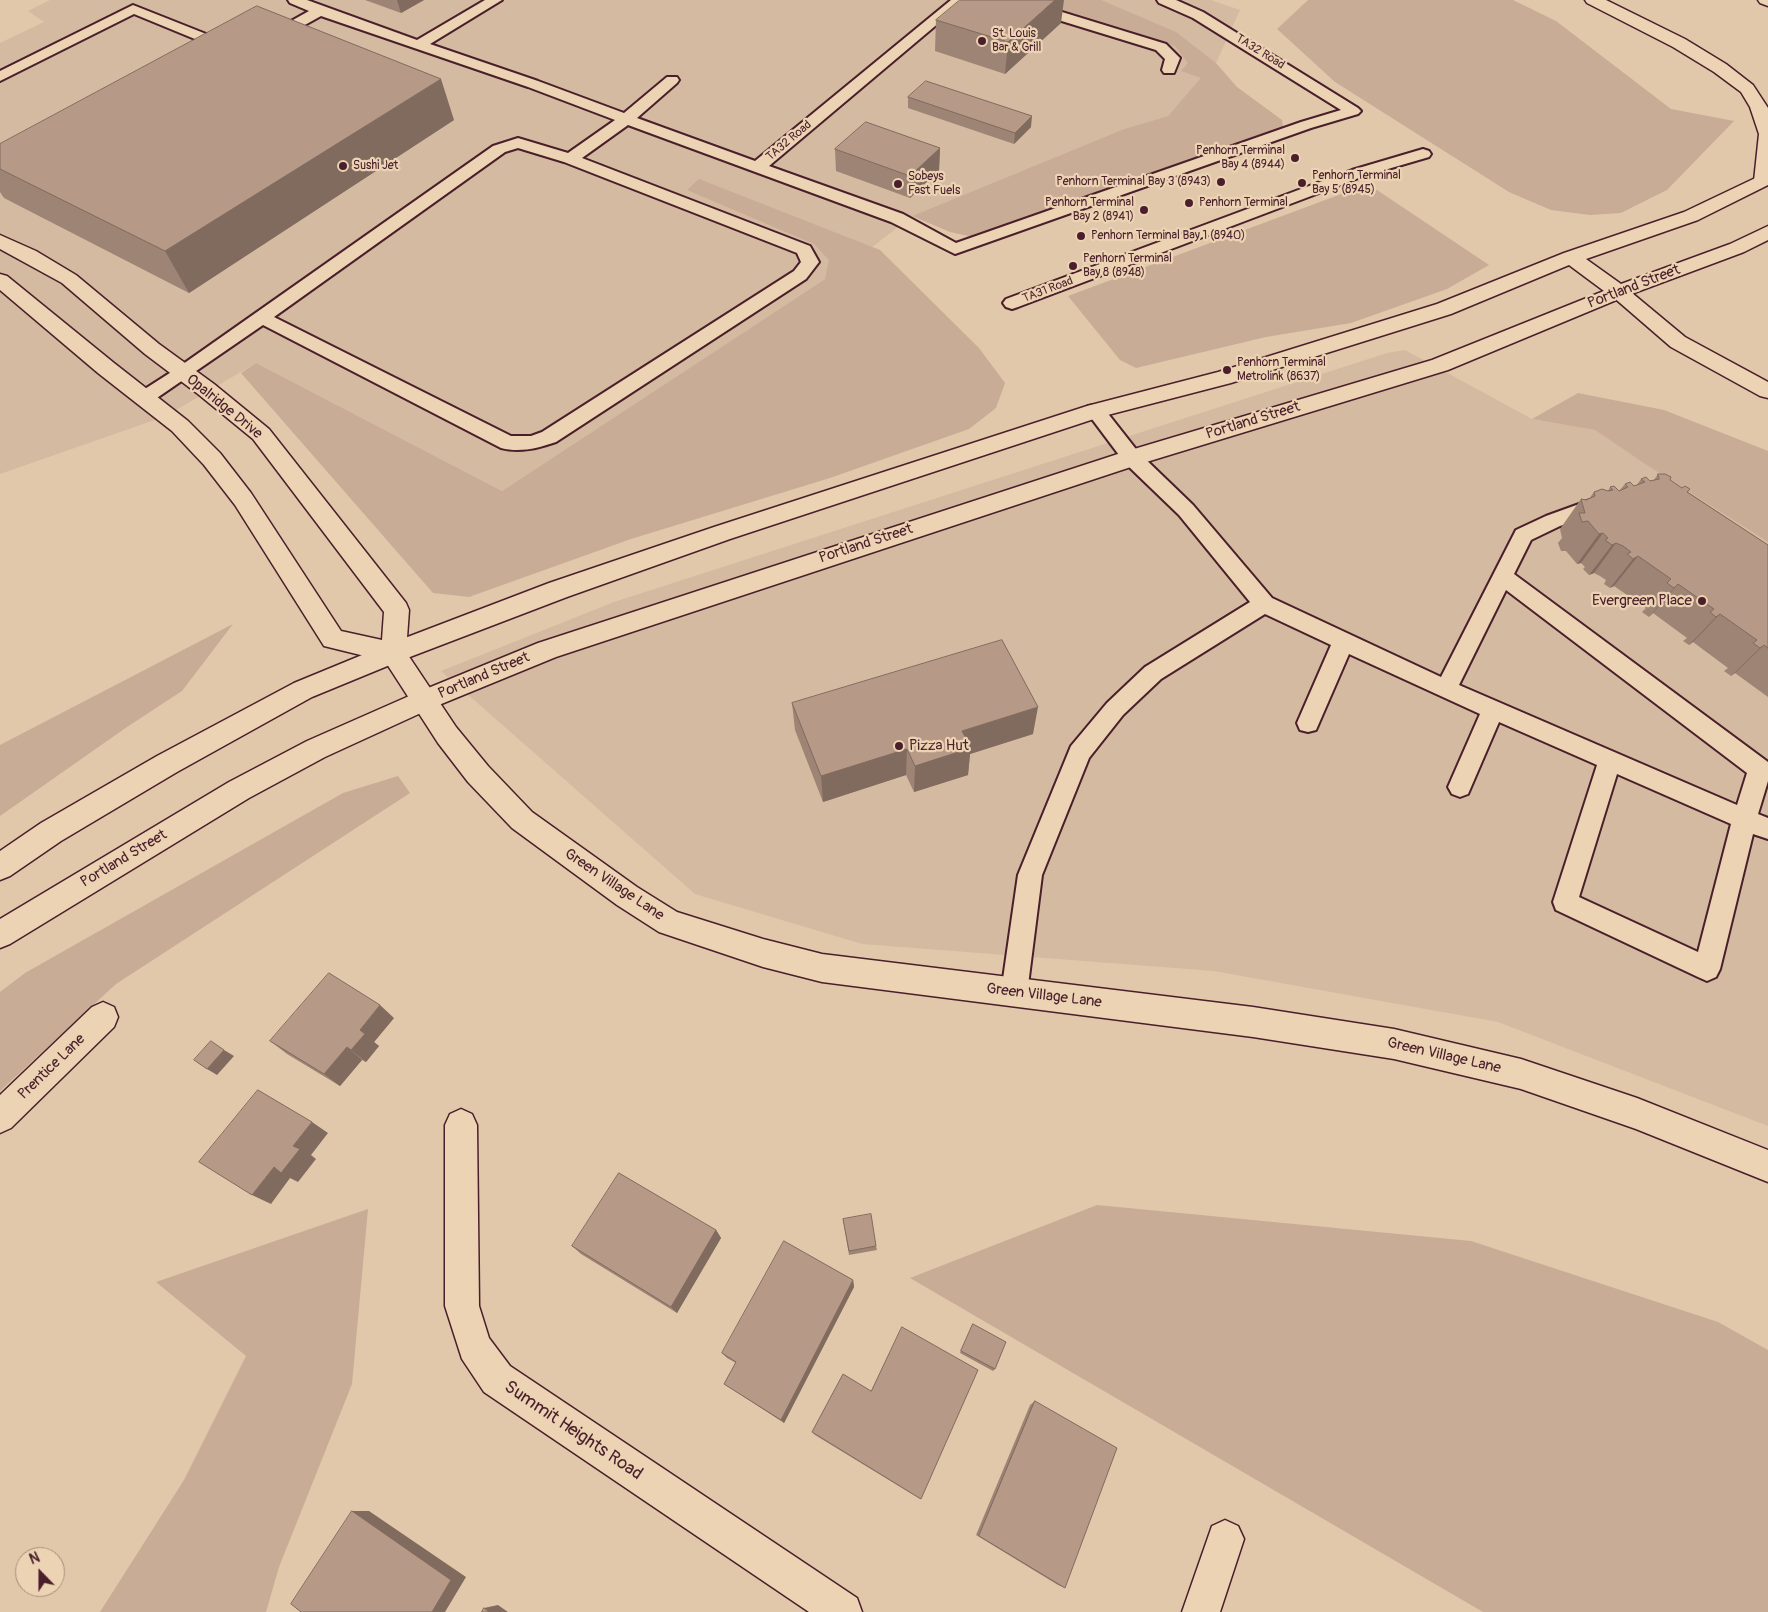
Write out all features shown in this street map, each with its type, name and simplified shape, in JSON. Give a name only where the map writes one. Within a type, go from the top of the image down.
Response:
[{"type":"main road","points":[[0,867],[51,832],[167,764],[303,690],[392,653],[558,590],[722,533],[1095,411],[1223,378],[1444,309],[1571,257],[1691,216],[1765,179],[1768,135],[1759,107],[1747,89],[1727,73],[1679,43],[1593,0]]},
{"type":"main road","name":"Portland Street","points":[[0,935],[239,790],[333,741],[425,700],[547,650],[1132,458],[1440,365],[1619,292],[1737,248],[1768,232]]},
{"type":"main road","name":"Opalridge Drive","points":[[0,241],[29,255],[69,279],[183,373],[206,389],[261,434],[397,610],[392,653]]},
{"type":"main road","points":[[1571,257],[1619,292],[1678,342],[1768,391]]},
{"type":"main road","points":[[0,280],[180,426],[212,459],[243,499],[333,639],[392,653]]},
{"type":"main road","name":"Green Village Lane","points":[[392,653],[447,735],[478,774],[522,820],[627,896],[669,922],[763,953],[822,968],[884,978],[1244,1021],[1394,1044],[1521,1074],[1637,1114],[1768,1166]]},
{"type":"main road","name":"Prentice Lane","points":[[0,1117],[103,1017]]},
{"type":"main road","name":"Summit Heights Road","points":[[461,1125],[462,1306],[474,1348],[497,1379],[843,1612]]},
{"type":"main road","points":[[1201,1612],[1225,1538]]},
{"type":"lane","points":[[295,0],[320,11],[420,44],[759,166]]},
{"type":"lane","points":[[420,44],[495,0]]},
{"type":"lane","name":"TA32 Road","points":[[959,0],[759,166],[897,218],[955,248],[1352,111],[1198,15],[1164,0]]},
{"type":"lane","points":[[1008,0],[1161,47],[1173,58],[1169,70]]},
{"type":"lane","points":[[0,77],[133,9],[242,53]]},
{"type":"lane","points":[[258,44],[320,11]]},
{"type":"lane","points":[[570,160],[626,119],[672,80]]},
{"type":"lane","points":[[144,398],[183,373],[499,149],[518,143],[570,160],[804,250],[810,262],[800,275],[549,437],[532,443],[508,442],[261,318]]},
{"type":"lane","name":"TA31 Road","points":[[1012,303],[1358,173],[1423,154]]},
{"type":"lane","points":[[1095,411],[1132,458],[1186,510],[1264,604],[1493,710],[1768,829]]},
{"type":"lane","points":[[1446,689],[1504,577],[1523,535],[1553,521],[1619,498]]},
{"type":"lane","points":[[1504,577],[1760,769],[1745,818],[1707,969],[1564,902],[1610,760]]},
{"type":"lane","points":[[1014,993],[1030,875],[1079,753],[1115,709],[1153,673],[1264,604]]},
{"type":"lane","points":[[1308,723],[1344,641]]},
{"type":"lane","points":[[1460,787],[1493,710]]},
{"type":"shaded area","points":[[50,0],[1211,0],[1240,10],[1216,63],[1168,116],[1124,129],[912,216],[866,252],[502,491],[256,363],[166,416],[0,474],[0,43],[44,22],[28,11]]},
{"type":"shaded area","points":[[1028,0],[1101,0],[1176,32],[1216,63],[1237,87],[1282,120],[1284,134],[977,238],[950,232],[912,216],[1124,129],[1168,116],[1201,78],[1181,71],[1188,63],[1175,46]]},
{"type":"shaded area","points":[[1308,0],[1513,0],[1556,21],[1671,109],[1734,121],[1667,190],[1621,213],[1590,215],[1551,210],[1509,192],[1335,82],[1277,29]]},
{"type":"shaded area","points":[[699,179],[880,250],[979,348],[1005,383],[996,408],[969,429],[830,478],[631,539],[469,597],[433,593],[241,373],[256,363],[502,491],[825,279],[829,260],[814,244],[687,190]]},
{"type":"shaded area","points":[[1368,184],[1489,265],[1447,289],[1351,323],[1266,337],[1136,368],[1120,360],[1068,296]]},
{"type":"shaded area","name":"Evergreen Place","points":[[1405,350],[1532,419],[1595,430],[1768,542],[1768,1126],[1498,1022],[1214,971],[862,944],[695,894],[441,671],[614,602],[1387,353]]},
{"type":"shaded area","points":[[1578,393],[1664,410],[1768,451],[1768,542],[1595,430],[1532,419]]},
{"type":"shaded area","points":[[233,624],[182,691],[0,816],[0,745]]},
{"type":"shaded area","points":[[398,776],[410,793],[116,984],[0,1091],[0,992],[25,973],[343,793]]},
{"type":"shaded area","points":[[1097,1205],[1471,1241],[1718,1322],[1768,1350],[1768,1612],[1483,1612],[910,1278]]},
{"type":"shaded area","points":[[368,1209],[352,1384],[279,1567],[266,1612],[100,1612],[184,1480],[246,1356],[156,1282]]},
{"type":"building","points":[[960,0],[1055,0],[1008,42],[936,20]]},
{"type":"building","points":[[257,6],[441,79],[165,251],[0,169],[0,144]]},
{"type":"building","points":[[926,81],[1032,116],[1015,133],[908,97]]},
{"type":"building","points":[[866,122],[940,148],[910,176],[835,149]]},
{"type":"building","points":[[1658,474],[1665,474],[1682,488],[1685,486],[1690,489],[1687,492],[1768,545],[1768,648],[1764,645],[1760,648],[1753,643],[1757,640],[1720,614],[1716,617],[1710,612],[1714,609],[1678,584],[1674,588],[1667,583],[1671,579],[1638,556],[1633,559],[1627,554],[1631,552],[1623,546],[1616,543],[1612,545],[1605,540],[1608,538],[1603,533],[1599,534],[1588,521],[1582,522],[1579,513],[1585,513],[1581,499],[1586,500],[1595,496],[1594,492],[1602,489],[1613,490],[1610,487],[1614,486],[1619,491],[1628,487],[1625,484],[1630,482],[1634,486],[1645,482],[1641,479],[1646,477],[1650,481],[1659,479]]},
{"type":"building","name":"Pizza Hut","points":[[1002,640],[1038,707],[962,731],[971,748],[915,766],[907,749],[821,776],[792,703]]},
{"type":"building","points":[[329,973],[380,1005],[360,1030],[365,1034],[351,1050],[347,1047],[324,1074],[270,1041]]},
{"type":"building","points":[[211,1041],[224,1050],[207,1069],[194,1060]]},
{"type":"building","points":[[258,1090],[312,1122],[293,1146],[300,1149],[281,1173],[274,1167],[252,1195],[199,1162]]},
{"type":"building","points":[[619,1173],[716,1230],[671,1307],[572,1246]]},
{"type":"building","points":[[871,1214],[876,1246],[849,1251],[843,1219]]},
{"type":"building","points":[[784,1241],[853,1280],[781,1420],[724,1384],[736,1362],[722,1353]]},
{"type":"building","points":[[973,1324],[1006,1342],[995,1369],[961,1351]]},
{"type":"building","points":[[902,1327],[978,1370],[921,1499],[812,1432],[843,1374],[871,1391]]},
{"type":"building","points":[[1035,1401],[1117,1448],[1065,1588],[979,1536]]},
{"type":"building","points":[[352,1511],[451,1580],[432,1612],[301,1612],[291,1604]]},
{"type":"place","name":"St. Louis Bar & Grill","points":[[982,41]]},
{"type":"place","name":"Penhorn Terminal Bay 4 (8944)","points":[[1295,158]]},
{"type":"place","name":"Sushi Jet","points":[[343,166]]},
{"type":"place","name":"Penhorn Terminal Bay 3 (8943)","points":[[1221,182]]},
{"type":"place","name":"Penhorn Terminal Bay 5 (8945)","points":[[1302,183]]},
{"type":"place","name":"Sobeys Fast Fuels","points":[[898,184]]},
{"type":"place","name":"Penhorn Terminal","points":[[1189,203]]},
{"type":"place","name":"Penhorn Terminal Bay 2 (8941)","points":[[1144,210]]},
{"type":"place","name":"Penhorn Terminal Bay 1 (8940)","points":[[1081,236]]},
{"type":"place","name":"Penhorn Terminal Bay 8 (8948)","points":[[1073,266]]},
{"type":"place","name":"Penhorn Terminal Metrolink (8637)","points":[[1227,370]]},
{"type":"place","name":"Evergreen Place","points":[[1702,601]]},
{"type":"place","name":"Pizza Hut","points":[[899,746]]}]
